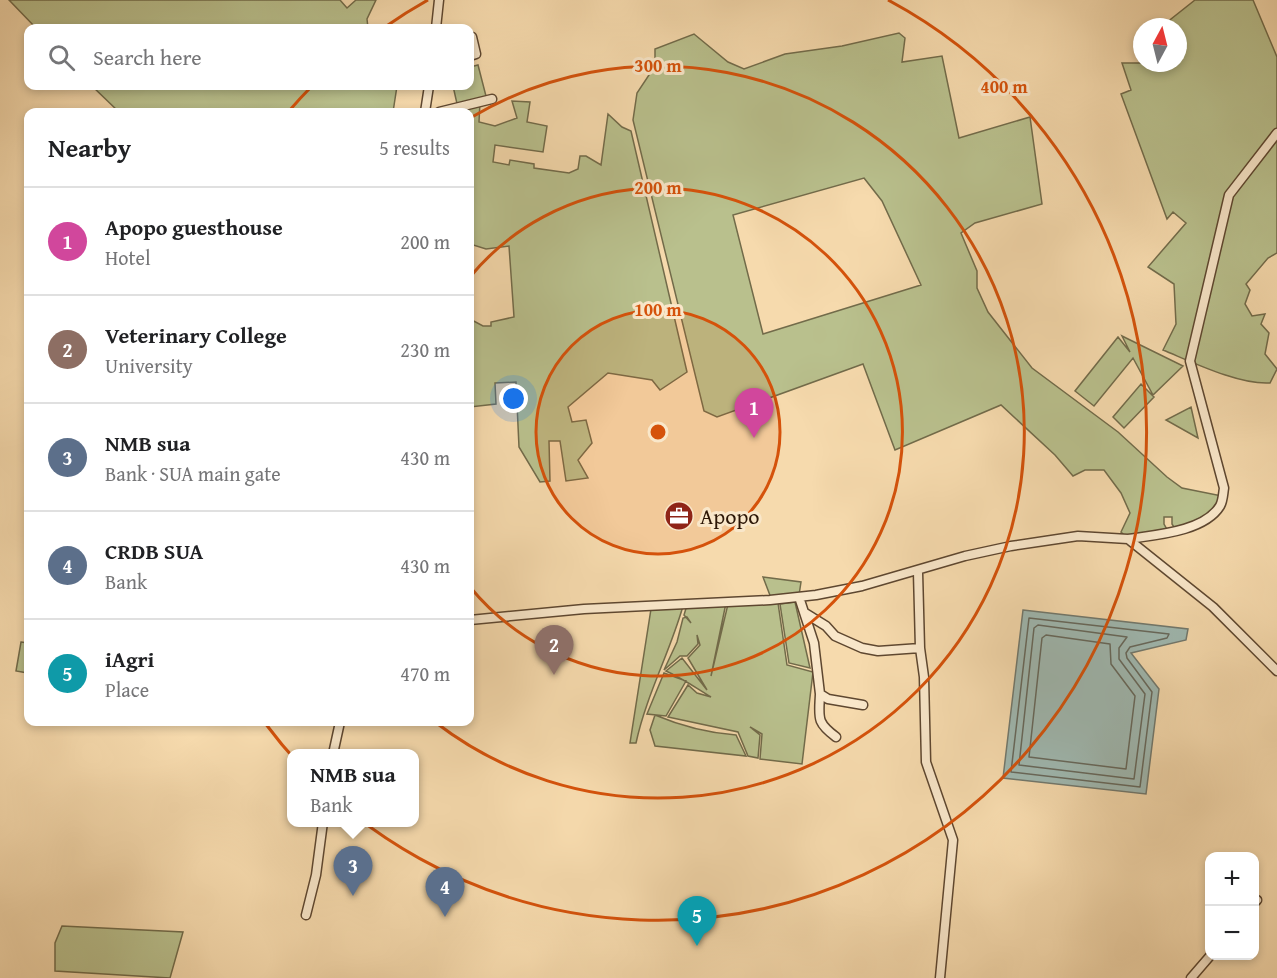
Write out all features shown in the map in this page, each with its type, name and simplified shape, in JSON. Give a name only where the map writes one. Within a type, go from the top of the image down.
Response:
[{"type":"street","points":[[436,24],[439,0]]},
{"type":"street","points":[[426,108],[428,90]]},
{"type":"street","points":[[456,108],[492,99]]},
{"type":"street","points":[[474,620],[584,609],[799,597],[862,586],[918,572],[965,556],[1078,536],[1128,539],[1177,532],[1204,520],[1221,504],[1224,488],[1190,361],[1229,195],[1277,133]]},
{"type":"street","points":[[1128,539],[1213,607],[1277,673]]},
{"type":"street","points":[[918,572],[926,762],[953,840],[940,978]]},
{"type":"street","points":[[799,597],[814,643],[820,694],[818,717],[821,724],[836,737]]},
{"type":"street","points":[[805,613],[826,626],[836,636],[862,648],[878,651],[920,648]]},
{"type":"street","points":[[820,694],[828,699],[863,705]]},
{"type":"street","points":[[334,749],[339,726]]},
{"type":"street","points":[[306,915],[316,875],[322,827]]},
{"type":"street","points":[[1191,978],[1207,960]]},
{"type":"green space","points":[[9,0],[340,0],[347,8],[356,0],[376,0],[367,19],[368,24],[32,24]]},
{"type":"green space","points":[[1195,0],[1253,0],[1277,57],[1277,253],[1268,258],[1246,284],[1250,290],[1245,304],[1252,316],[1265,314],[1261,324],[1269,333],[1265,354],[1277,369],[1270,383],[1230,377],[1163,350],[1176,324],[1174,284],[1148,267],[1186,223],[1173,212],[1167,219],[1121,94],[1131,90],[1122,63],[1133,63],[1133,72],[1187,72],[1187,18],[1172,18]]},
{"type":"green space","points":[[899,33],[905,38],[902,62],[942,56],[959,138],[1030,117],[1042,204],[975,223],[961,233],[977,271],[977,288],[988,312],[1032,368],[1118,432],[1167,477],[1182,488],[1222,496],[1214,513],[1177,532],[1172,524],[1172,517],[1164,517],[1164,524],[1169,533],[1128,539],[1121,532],[1130,513],[1121,493],[1104,470],[1085,470],[1073,476],[1055,455],[1001,405],[895,450],[863,364],[717,417],[704,411],[633,120],[637,93],[655,66],[655,49],[694,34],[728,62],[744,69],[785,54],[842,46]],"holes":[[[864,178],[882,201],[921,285],[763,334],[733,215]]]},
{"type":"green space","points":[[478,65],[487,100],[480,102],[479,122],[495,126],[517,118],[512,101],[530,102],[527,122],[547,126],[543,152],[495,145],[493,162],[509,165],[510,160],[534,164],[534,168],[569,173],[578,169],[580,156],[586,156],[601,165],[608,114],[622,127],[631,131],[687,372],[660,390],[652,380],[608,373],[568,407],[572,422],[586,420],[592,443],[578,460],[588,478],[566,481],[560,441],[549,441],[550,481],[540,482],[519,447],[516,382],[495,383],[496,404],[474,407],[474,321],[483,326],[491,326],[491,322],[514,317],[509,246],[486,249],[474,245],[474,108],[458,108],[454,90],[474,90],[474,66]]},
{"type":"green space","points":[[96,90],[396,90],[394,108],[115,108]]},
{"type":"green space","points":[[1122,336],[1183,366],[1153,395],[1133,358],[1094,406],[1075,391],[1118,337],[1130,352]]},
{"type":"green space","points":[[1141,384],[1154,397],[1124,428],[1113,417]]},
{"type":"green space","points":[[1191,407],[1198,438],[1166,420]]},
{"type":"green space","points":[[763,577],[801,582],[799,595],[771,598]]},
{"type":"green space","points":[[795,602],[810,668],[789,663],[780,604]]},
{"type":"green space","points":[[726,603],[711,676],[728,604],[778,603],[787,665],[813,672],[802,764],[760,759],[762,734],[750,727],[760,735],[758,758],[748,756],[738,732],[668,717],[688,685],[697,693],[711,697],[666,671],[682,658],[707,690],[688,658],[700,645],[697,635],[698,644],[687,656],[680,656],[664,670],[677,642],[683,618],[686,617],[684,615],[687,605]]},
{"type":"green space","points":[[683,606],[646,708],[636,743],[630,743],[651,609]]},
{"type":"green space","points":[[21,642],[24,642],[24,672],[16,671]]},
{"type":"green space","points":[[664,673],[686,681],[666,716],[647,714]]},
{"type":"green space","points":[[655,715],[715,733],[736,735],[746,756],[655,746],[650,730]]},
{"type":"green space","points":[[62,926],[183,932],[170,978],[55,971],[55,943]]},
{"type":"water","points":[[1023,610],[1188,629],[1186,640],[1131,653],[1159,689],[1146,794],[1003,778]]},
{"type":"place","name":"Apopo guesthouse","points":[[754,438]]},
{"type":"place","name":"Apopo","points":[[679,516]]},
{"type":"place","name":"Veterinary College","points":[[554,675]]},
{"type":"place","name":"NMB sua","points":[[353,896]]},
{"type":"place","name":"CRDB SUA","points":[[445,917]]},
{"type":"place","name":"iAgri","points":[[697,946]]}]
